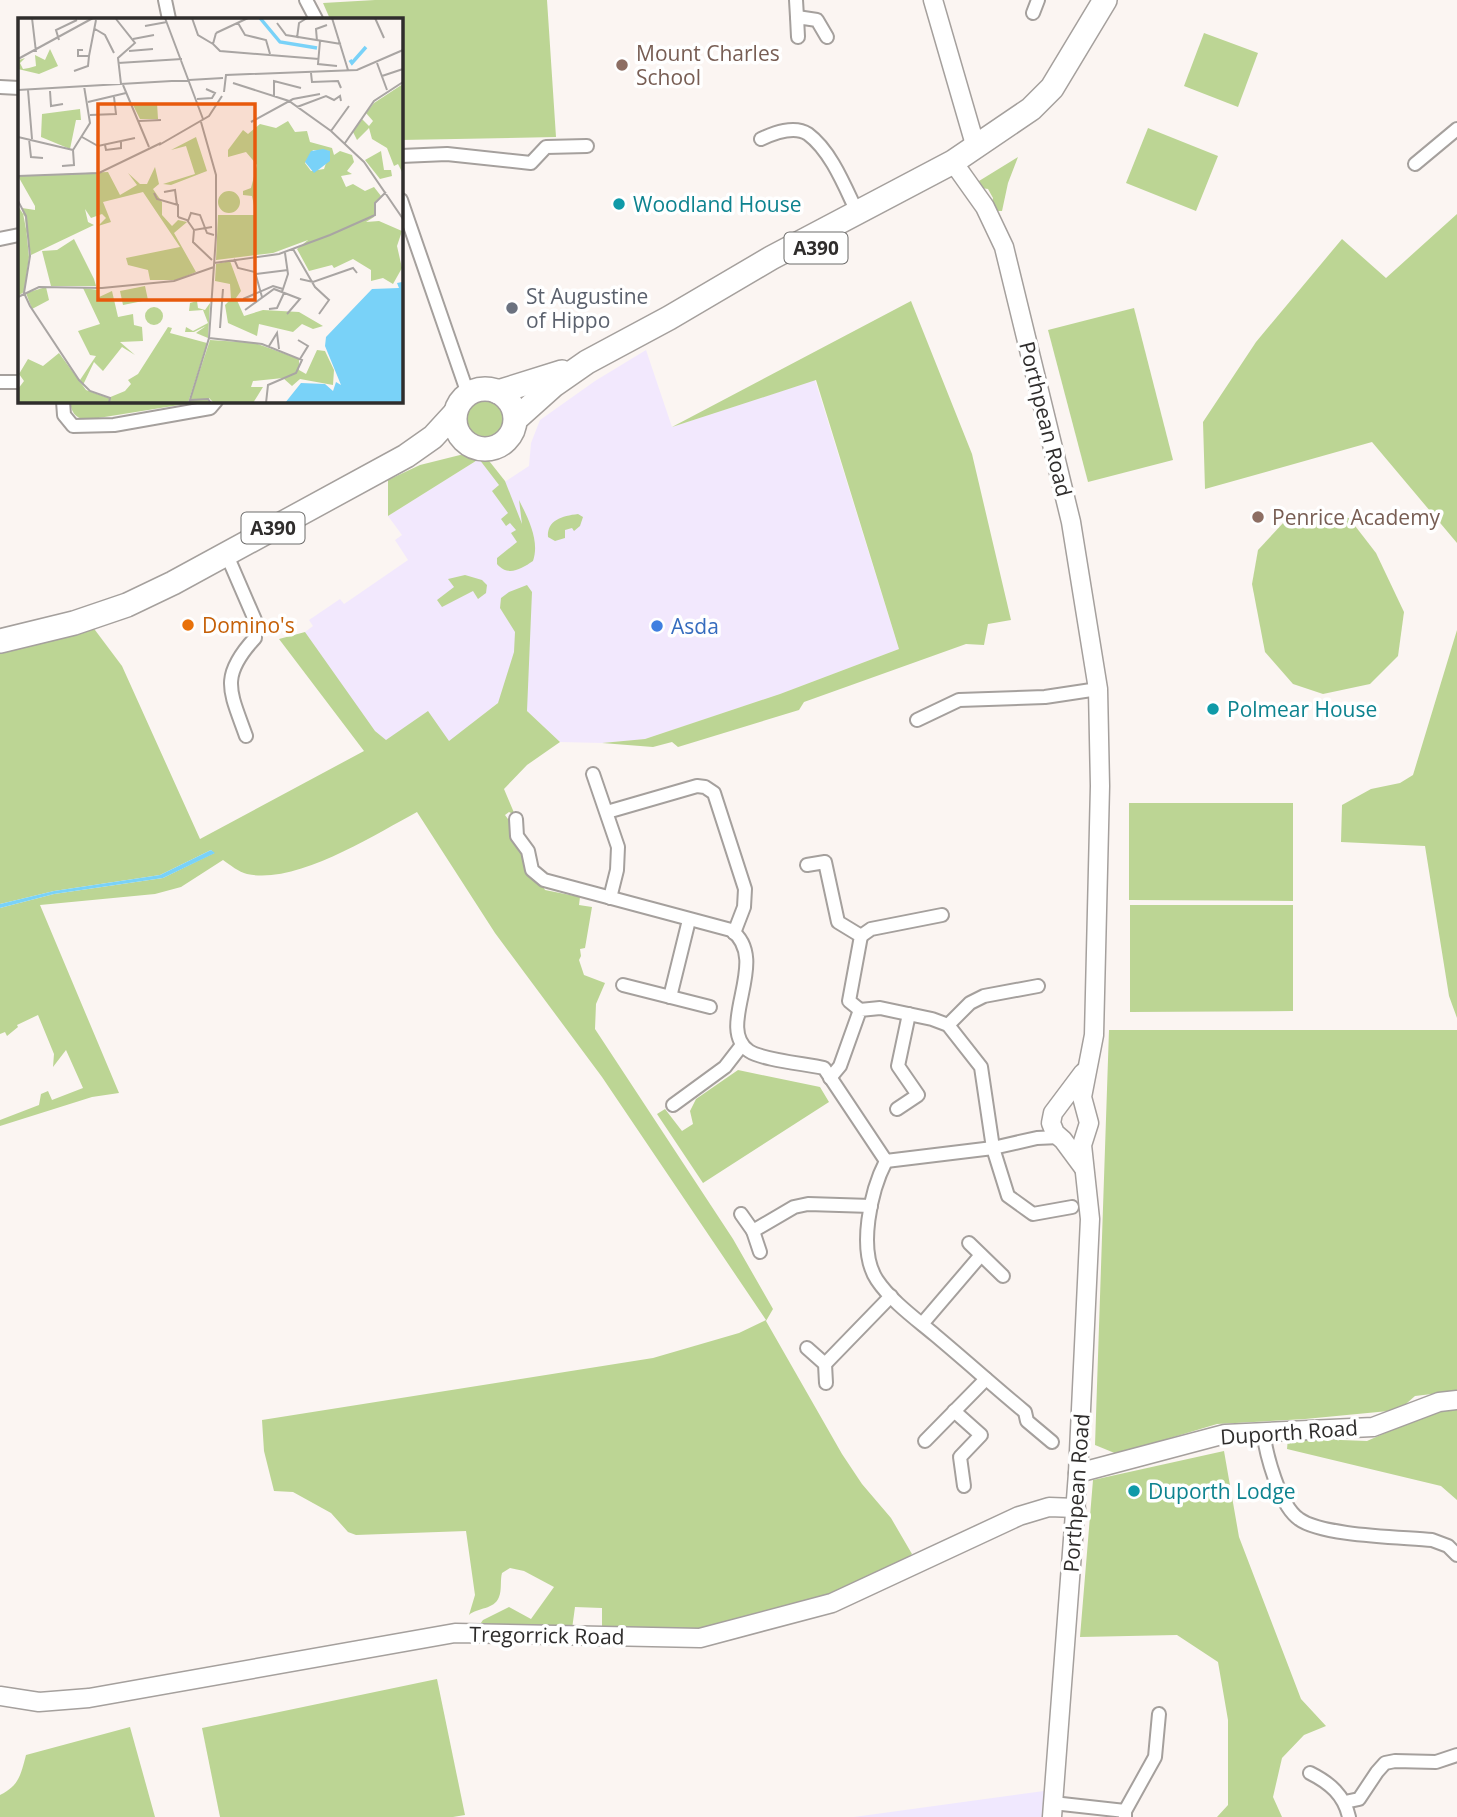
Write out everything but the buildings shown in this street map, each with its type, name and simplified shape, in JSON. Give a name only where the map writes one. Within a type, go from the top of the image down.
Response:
[{"type":"highway","name":"A390","points":[[406,456],[467,444],[487,450],[497,447],[511,436],[516,419],[554,385],[587,362],[857,212],[957,168],[976,148],[1031,109],[1052,88],[1105,0]]},
{"type":"highway","name":"A390","points":[[669,318],[742,287],[1024,128],[1054,98],[1091,50],[1117,0]]},
{"type":"highway","name":"A390","points":[[0,641],[74,623],[127,605],[406,456],[433,437],[462,403],[484,389],[498,392],[533,383],[587,362]]},
{"type":"highway","points":[[498,392],[512,405],[516,419]]},
{"type":"highway","points":[[462,403],[455,424],[458,434],[467,444]]},
{"type":"street","points":[[165,0],[169,18]]},
{"type":"street","points":[[306,0],[315,18]]},
{"type":"street","points":[[796,0],[798,37]]},
{"type":"street","points":[[933,0],[976,148]]},
{"type":"street","points":[[797,16],[817,20],[827,37]]},
{"type":"street","points":[[0,87],[18,88]]},
{"type":"street","points":[[1415,164],[1457,129]]},
{"type":"street","points":[[761,139],[790,130],[807,133],[834,163],[857,212]]},
{"type":"street","points":[[402,156],[447,154],[531,163],[546,147],[587,146]]},
{"type":"street","name":"Porthpean Road","points":[[957,168],[985,207],[1004,247],[1071,522],[1098,689],[1100,786],[1094,1035],[1082,1097],[1090,1123],[1082,1144],[1090,1219],[1076,1508],[1053,1810]]},
{"type":"street","points":[[402,203],[462,403]]},
{"type":"street","points":[[0,239],[18,235]]},
{"type":"street","points":[[0,382],[18,382]]},
{"type":"street","points":[[63,402],[64,415],[73,426],[114,425],[210,408],[215,402]]},
{"type":"street","points":[[226,554],[255,620],[255,638],[232,671],[230,681],[230,690],[246,736]]},
{"type":"street","points":[[917,720],[959,700],[1045,697],[1098,689]]},
{"type":"street","points":[[593,774],[618,847],[617,870],[610,898]]},
{"type":"street","points":[[607,813],[690,788],[705,786],[714,793],[745,889],[744,907],[734,933]]},
{"type":"street","points":[[516,819],[517,836],[527,847],[532,870],[538,877],[734,933],[743,942],[747,965],[737,1036],[742,1045],[754,1054],[824,1068],[886,1161]]},
{"type":"street","points":[[807,865],[825,862],[838,922],[861,936]]},
{"type":"street","points":[[942,915],[871,929],[861,936],[849,1001],[860,1010],[880,1009],[932,1018],[948,1025],[981,1067],[993,1148],[1008,1196],[1034,1214],[1072,1207]]},
{"type":"street","points":[[670,997],[689,920]]},
{"type":"street","points":[[623,985],[710,1007]]},
{"type":"street","points":[[948,1025],[970,1003],[984,996],[1038,986]]},
{"type":"street","points":[[830,1078],[840,1066],[860,1010]]},
{"type":"street","points":[[897,1110],[918,1095],[898,1066],[909,1014]]},
{"type":"street","points":[[673,1105],[725,1067],[742,1045]]},
{"type":"street","name":"Porthpean Road","points":[[1084,1169],[1052,1128],[1054,1113],[1087,1067]]},
{"type":"street","points":[[1025,1140],[1067,1103],[1083,1108],[1087,1113]]},
{"type":"street","points":[[886,1161],[993,1148],[1025,1140],[1076,1140],[1087,1132]]},
{"type":"street","points":[[886,1161],[877,1179],[871,1206],[868,1242],[870,1266],[877,1280],[922,1324],[1025,1412],[1027,1421],[1052,1443]]},
{"type":"street","points":[[753,1231],[794,1207],[808,1204],[871,1206]]},
{"type":"street","points":[[741,1214],[753,1231],[760,1252]]},
{"type":"street","points":[[969,1242],[1003,1276]]},
{"type":"street","points":[[922,1324],[981,1255]]},
{"type":"street","points":[[825,1364],[891,1296]]},
{"type":"street","points":[[807,1348],[825,1364],[826,1383]]},
{"type":"street","points":[[925,1441],[986,1379]]},
{"type":"street","name":"Duporth Road","points":[[1078,1473],[1225,1434],[1373,1427],[1439,1402],[1457,1400]]},
{"type":"street","points":[[954,1410],[981,1435],[961,1457],[964,1486]]},
{"type":"street","points":[[1263,1431],[1266,1453],[1287,1507],[1299,1520],[1328,1530],[1432,1540],[1448,1546],[1457,1555]]},
{"type":"street","name":"Tregorrick Road","points":[[0,1696],[39,1702],[89,1698],[455,1633],[700,1638],[832,1603],[1019,1516],[1049,1507],[1076,1508]]},
{"type":"street","points":[[1053,1810],[1125,1814],[1155,1757],[1159,1714]]},
{"type":"street","points":[[1345,1802],[1359,1799],[1385,1763],[1436,1762],[1457,1755]]},
{"type":"street","points":[[1310,1773],[1326,1782],[1345,1802],[1349,1817]]},
{"type":"shaded area","points":[[646,350],[672,427],[815,380],[899,649],[780,694],[645,739],[602,743],[560,742],[509,694],[417,767],[375,731],[305,632],[313,626],[309,620],[340,599],[344,604],[408,560],[395,540],[402,535],[388,516],[479,459],[500,485],[529,466],[531,443],[540,420],[595,381]]},
{"type":"shaded area","points":[[1044,1791],[1042,1817],[854,1817]]},
{"type":"green space","points":[[375,0],[547,0],[556,137],[402,140],[402,18],[330,18],[323,3]]},
{"type":"green space","points":[[1204,33],[1258,53],[1238,107],[1184,86]]},
{"type":"green space","points":[[1148,128],[1218,156],[1196,211],[1126,183]]},
{"type":"green space","points":[[1018,157],[1008,183],[1002,211],[995,211],[991,206],[993,198],[988,189],[981,188],[979,181]]},
{"type":"green space","points":[[1457,214],[1457,543],[1372,442],[1205,489],[1203,422],[1256,342],[1342,239],[1386,278]]},
{"type":"green space","points":[[911,301],[972,454],[1011,620],[988,624],[984,645],[966,644],[804,702],[799,710],[678,747],[672,742],[653,747],[602,743],[645,739],[780,694],[899,649],[816,380],[672,427]]},
{"type":"green space","points":[[1134,308],[1173,460],[1088,482],[1048,330]]},
{"type":"green space","points":[[485,398],[500,405],[507,420],[500,435],[485,442],[470,435],[463,420],[470,405]]},
{"type":"green space","points":[[70,402],[198,402],[86,420],[74,414]]},
{"type":"green space","points":[[460,455],[486,457],[505,481],[522,524],[519,500],[534,538],[533,561],[510,571],[497,564],[497,558],[517,542],[511,533],[516,530],[510,523],[506,526],[501,519],[508,513],[492,491],[499,485],[479,459],[388,516],[388,480],[420,465]]},
{"type":"green space","points":[[578,514],[583,517],[580,526],[574,531],[572,528],[565,530],[565,538],[555,541],[548,537],[553,523]]},
{"type":"green space","points":[[1317,515],[1349,518],[1376,553],[1404,612],[1398,656],[1370,684],[1323,694],[1293,684],[1265,652],[1252,584],[1258,550],[1284,522]]},
{"type":"green space","points":[[465,575],[482,580],[487,585],[486,593],[478,599],[473,591],[442,607],[437,600],[454,587],[448,579]]},
{"type":"green space","points":[[527,585],[532,592],[527,711],[560,742],[527,765],[504,789],[515,815],[509,812],[505,815],[511,823],[526,869],[545,890],[580,897],[579,905],[592,907],[585,948],[580,949],[579,960],[584,975],[605,983],[596,1004],[595,1029],[733,1239],[773,1309],[766,1321],[842,1454],[862,1484],[891,1518],[912,1554],[892,1569],[858,1586],[789,1609],[697,1631],[602,1629],[602,1608],[575,1607],[572,1629],[478,1627],[483,1620],[509,1607],[531,1619],[554,1587],[524,1571],[510,1568],[502,1573],[497,1601],[469,1615],[475,1595],[466,1531],[356,1535],[348,1532],[331,1513],[293,1492],[274,1491],[264,1451],[262,1420],[653,1358],[739,1333],[766,1320],[602,1077],[495,933],[417,812],[334,856],[288,872],[247,874],[223,860],[181,887],[155,894],[40,905],[119,1093],[92,1097],[0,1126],[0,1120],[39,1105],[41,1094],[48,1091],[52,1100],[83,1088],[66,1050],[53,1067],[54,1054],[38,1015],[17,1025],[7,1036],[5,1032],[0,1034],[0,908],[54,894],[163,878],[214,853],[211,850],[160,875],[54,891],[0,904],[0,640],[92,626],[122,666],[200,839],[364,751],[279,639],[305,632],[375,731],[386,740],[428,711],[449,741],[498,703],[514,652],[515,632],[500,608],[501,598]]},
{"type":"green space","points":[[1457,630],[1457,1018],[1449,996],[1425,846],[1341,842],[1342,805],[1371,789],[1400,783],[1413,775]]},
{"type":"green space","points":[[1129,803],[1293,803],[1293,901],[1129,900]]},
{"type":"green space","points":[[1130,905],[1293,905],[1293,1011],[1130,1012]]},
{"type":"green space","points":[[1109,1030],[1457,1030],[1457,1391],[1415,1396],[1399,1410],[1217,1424],[1117,1454],[1095,1445]]},
{"type":"green space","points":[[738,1070],[820,1087],[829,1102],[703,1183],[657,1114],[665,1109],[682,1131],[693,1124],[690,1111],[696,1099]]},
{"type":"green space","points":[[1444,1407],[1457,1407],[1457,1500],[1441,1486],[1287,1449],[1288,1438],[1367,1441]]},
{"type":"green space","points":[[1224,1451],[1239,1537],[1301,1699],[1326,1726],[1304,1735],[1282,1758],[1273,1797],[1282,1817],[1217,1817],[1228,1805],[1228,1720],[1218,1662],[1177,1635],[1080,1637],[1093,1480]]},
{"type":"green space","points":[[437,1679],[465,1815],[220,1817],[202,1728]]},
{"type":"green space","points":[[130,1727],[155,1817],[0,1817],[0,1795],[15,1783],[21,1774],[26,1755]]},
{"type":"water","points":[[211,850],[215,853],[163,878],[54,894],[0,908],[0,904],[54,891],[160,875]]},
{"type":"place","name":"Mount Charles School","points":[[622,65]]},
{"type":"place","name":"Woodland House","points":[[619,204]]},
{"type":"place","name":"St Augustine of Hippo","points":[[512,308]]},
{"type":"place","name":"Penrice Academy","points":[[1258,517]]},
{"type":"place","name":"Domino's","points":[[188,625]]},
{"type":"place","name":"Asda","points":[[657,626]]},
{"type":"place","name":"Polmear House","points":[[1213,709]]},
{"type":"place","name":"Duporth Lodge","points":[[1134,1491]]}]
